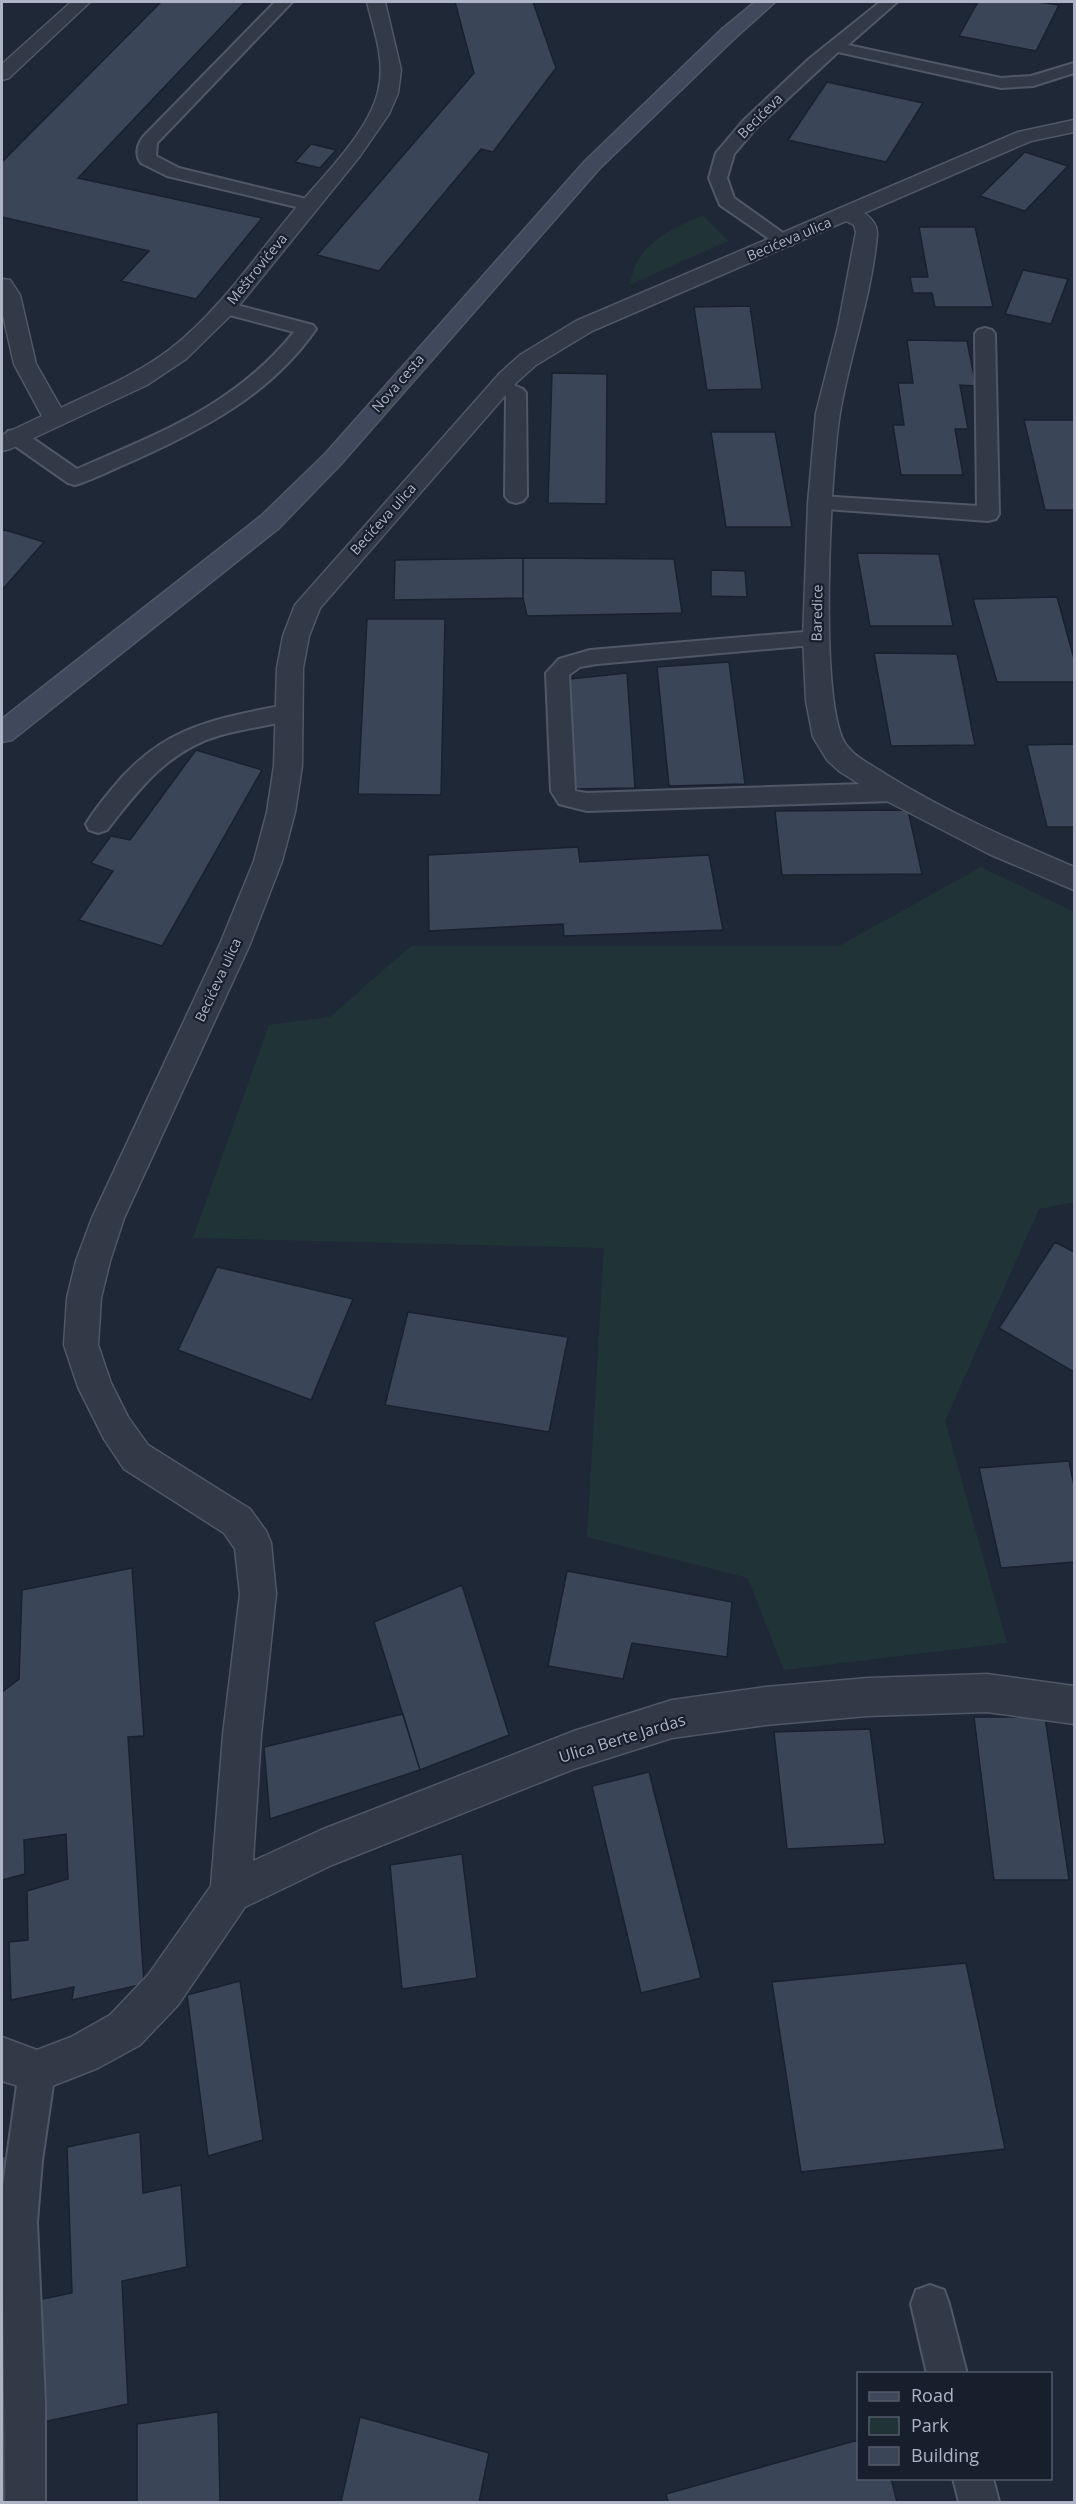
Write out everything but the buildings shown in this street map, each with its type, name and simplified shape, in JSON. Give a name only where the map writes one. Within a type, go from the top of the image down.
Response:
[{"type":"street","points":[[2,74],[81,2]]},
{"type":"street","name":"Meštrovićeva","points":[[8,440],[139,380],[178,354],[225,308],[373,126],[385,104],[392,69],[376,2]]},
{"type":"street","name":"Nova cesta","points":[[2,733],[270,522],[333,459],[592,165],[728,34],[766,2]]},
{"type":"street","name":"Becićeva ulica","points":[[231,1893],[242,1735],[258,1594],[253,1543],[237,1521],[136,1457],[116,1428],[95,1387],[81,1345],[84,1298],[93,1261],[108,1218],[235,944],[268,861],[281,812],[288,766],[290,668],[296,636],[308,605],[501,386],[528,360],[584,326],[1025,136],[1074,126]]},
{"type":"street","name":"Baredice","points":[[849,213],[863,222],[867,232],[828,413],[820,503],[816,639],[819,701],[827,737],[837,753],[849,764],[893,792],[999,847],[1074,879]]},
{"type":"street","points":[[2,285],[9,295],[25,364],[55,419]]},
{"type":"street","name":"Ulica Berte Jardas","points":[[19,2065],[83,2053],[125,2030],[163,1990],[231,1893],[332,1845],[574,1750],[672,1719],[765,1706],[857,1698],[987,1693],[1074,1705]]},
{"type":"lane","points":[[285,2],[149,141],[146,149],[147,159],[173,172],[309,205]]},
{"type":"lane","name":"Becićeva","points":[[785,241],[726,201],[718,178],[725,153],[750,124],[815,63],[889,2]]},
{"type":"lane","points":[[836,47],[1001,83],[1033,81],[1074,68]]},
{"type":"lane","points":[[8,440],[75,478],[174,434],[229,403],[267,375],[306,329],[225,308]]},
{"type":"lane","points":[[820,503],[988,514],[986,334]]},
{"type":"lane","points":[[501,386],[516,393],[518,405],[514,475],[516,496]]},
{"type":"lane","points":[[816,639],[604,656],[574,660],[563,665],[557,673],[563,791],[567,798],[587,802],[893,792]]},
{"type":"lane","points":[[98,824],[146,767],[171,746],[215,728],[290,712]]},
{"type":"lane","points":[[19,2065],[23,2161],[18,2222],[25,2402],[25,2502]]},
{"type":"lane","points":[[930,2304],[947,2372]]},
{"type":"lane","points":[[974,2480],[979,2502]]},
{"type":"green space","points":[[703,216],[728,241],[629,285],[637,262],[657,239]]},
{"type":"green space","points":[[981,867],[1074,912],[1074,1202],[1039,1209],[945,1421],[1007,1643],[784,1670],[748,1578],[587,1537],[604,1248],[193,1238],[269,1025],[330,1017],[411,946],[839,946]]}]
